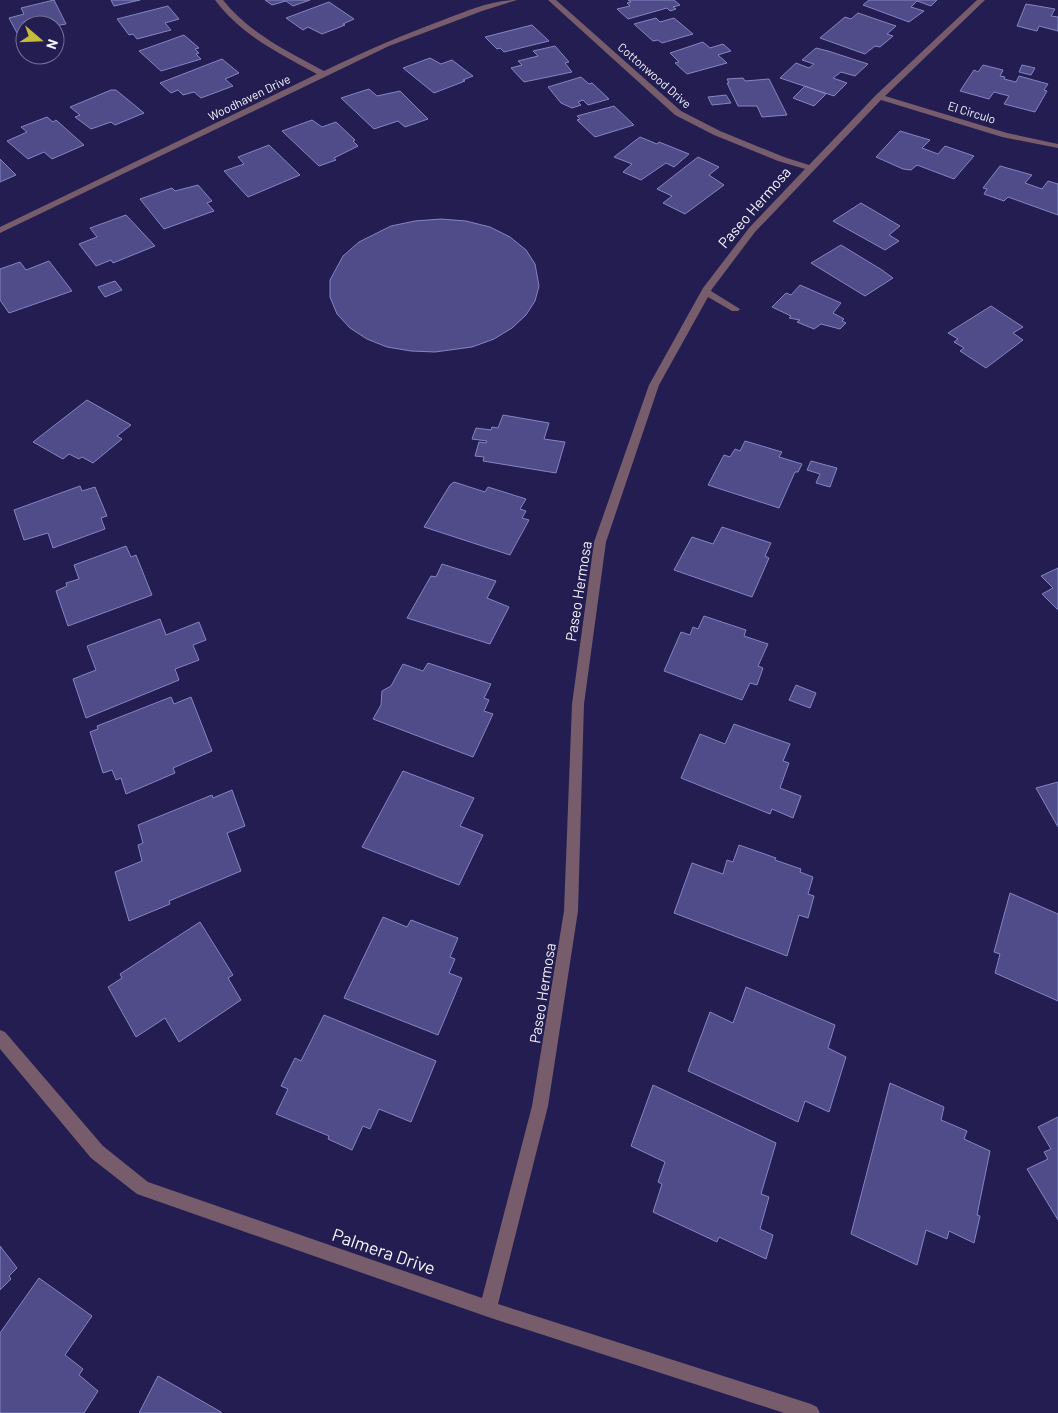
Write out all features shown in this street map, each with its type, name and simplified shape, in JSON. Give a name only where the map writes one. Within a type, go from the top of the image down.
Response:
[{"type":"street","points":[[219,0],[225,9],[262,40],[323,74]]},
{"type":"street","name":"Woodhaven Drive","points":[[0,230],[386,44],[479,9],[513,0]]},
{"type":"street","name":"Cottonwood Drive","points":[[552,0],[678,113],[726,136],[811,168]]},
{"type":"street","name":"Paseo Hermosa","points":[[488,1308],[540,1106],[571,911],[578,704],[600,542],[654,386],[706,292],[752,230],[879,97],[981,0]]},
{"type":"street","name":"El Circulo","points":[[879,97],[1005,135],[1058,146]]},
{"type":"street","points":[[706,292],[735,309]]},
{"type":"street","name":"Palmera Drive","points":[[0,1037],[97,1152],[143,1188],[488,1308],[811,1413]]},
{"type":"building","points":[[54,0],[62,15],[20,15],[24,14],[21,8]]},
{"type":"building","points":[[111,0],[140,0],[114,6]]},
{"type":"building","points":[[265,0],[310,0],[293,6],[286,1],[272,5]]},
{"type":"building","points":[[628,0],[674,0],[680,5],[673,7],[676,9],[670,11],[667,8],[628,19],[617,9],[630,6],[627,3],[631,2]]},
{"type":"building","points":[[869,0],[937,0],[931,6],[917,1],[911,7],[924,11],[909,22],[863,5]]},
{"type":"building","points":[[329,2],[354,19],[343,24],[345,25],[322,34],[308,27],[303,30],[286,18]]},
{"type":"building","points":[[1026,4],[1055,9],[1051,16],[1058,17],[1058,31],[1039,26],[1037,31],[1017,26]]},
{"type":"building","points":[[168,6],[179,19],[165,23],[171,30],[137,39],[133,34],[129,35],[117,19]]},
{"type":"building","points":[[858,13],[896,26],[887,34],[893,36],[880,47],[875,46],[865,54],[820,38],[845,17],[851,19]]},
{"type":"building","points":[[15,16],[15,29],[9,18]]},
{"type":"building","points":[[656,18],[660,22],[674,18],[693,34],[662,43],[658,40],[653,41],[634,24]]},
{"type":"building","points":[[532,25],[549,41],[504,52],[500,48],[497,49],[485,37]]},
{"type":"building","points":[[184,35],[199,48],[195,49],[199,53],[196,54],[201,59],[161,71],[139,51]]},
{"type":"building","points":[[703,42],[710,48],[723,44],[731,51],[718,55],[727,63],[687,74],[675,63],[679,62],[670,53]]},
{"type":"building","points":[[555,46],[569,62],[565,63],[572,72],[524,82],[511,68],[522,65],[518,61],[538,56],[533,51]]},
{"type":"building","points":[[816,48],[868,64],[855,76],[841,72],[833,78],[847,83],[834,96],[780,78],[796,63],[809,68],[814,64],[802,60]]},
{"type":"building","points":[[430,58],[441,64],[452,60],[473,76],[434,93],[403,68]]},
{"type":"building","points":[[222,59],[239,73],[225,79],[233,86],[201,98],[194,92],[183,95],[178,90],[171,93],[160,83]]},
{"type":"building","points":[[983,65],[1003,70],[1000,76],[1005,77],[1004,79],[1016,82],[1019,76],[1048,84],[1044,90],[1047,91],[1035,112],[1004,104],[1009,96],[994,92],[989,99],[960,91],[974,70],[978,72]]},
{"type":"building","points":[[1022,65],[1035,68],[1031,75],[1019,72]]},
{"type":"building","points":[[581,77],[589,84],[592,83],[609,99],[588,105],[583,100],[578,102],[581,105],[572,108],[561,103],[548,87]]},
{"type":"building","points":[[743,78],[745,81],[769,79],[787,115],[762,117],[757,106],[738,106],[727,83],[729,83],[727,79]]},
{"type":"building","points":[[805,86],[826,94],[814,106],[793,98]]},
{"type":"building","points":[[369,89],[377,96],[400,91],[428,119],[405,127],[398,121],[374,129],[341,98]]},
{"type":"building","points":[[111,90],[116,90],[144,113],[115,125],[111,122],[91,129],[75,117],[80,115],[70,107]]},
{"type":"building","points":[[726,95],[731,103],[712,105],[708,97]]},
{"type":"building","points":[[614,106],[634,125],[595,137],[577,120],[580,119],[577,116]]},
{"type":"building","points":[[47,117],[53,122],[56,120],[84,145],[52,159],[44,152],[28,159],[7,141],[27,132],[21,127]]},
{"type":"building","points":[[312,120],[322,127],[336,122],[355,140],[353,141],[358,146],[334,158],[336,160],[319,166],[282,131]]},
{"type":"building","points":[[900,131],[930,140],[922,148],[938,154],[945,146],[974,156],[954,179],[917,165],[911,170],[903,169],[876,157]]},
{"type":"building","points":[[640,137],[657,144],[659,142],[689,154],[674,167],[666,163],[641,180],[623,172],[632,164],[614,157]]},
{"type":"building","points":[[269,145],[300,175],[248,197],[224,171],[244,164],[238,157]]},
{"type":"building","points":[[698,157],[719,167],[709,175],[724,185],[685,214],[663,203],[672,196],[657,189]]},
{"type":"building","points":[[0,159],[16,175],[0,182]]},
{"type":"building","points":[[1000,166],[1032,175],[1025,183],[1042,189],[1048,181],[1058,184],[1058,215],[1008,197],[1004,201],[984,194],[987,189],[983,188]]},
{"type":"building","points":[[198,185],[212,201],[207,203],[214,211],[164,229],[140,199],[172,188],[175,191]]},
{"type":"building","points":[[861,203],[900,226],[889,235],[899,241],[885,250],[833,221]]},
{"type":"building","points":[[126,215],[155,246],[113,263],[111,260],[96,266],[79,244],[97,237],[90,228]]},
{"type":"building","points":[[441,219],[466,221],[490,227],[510,237],[526,250],[535,264],[539,286],[535,301],[526,315],[512,328],[494,339],[472,347],[435,352],[387,347],[367,339],[350,328],[337,314],[330,297],[330,280],[343,256],[359,242],[391,226],[415,221]]},
{"type":"building","points":[[841,245],[893,278],[865,296],[811,263]]},
{"type":"building","points":[[49,261],[72,291],[9,313],[0,300],[0,269],[20,262],[26,270]]},
{"type":"building","points":[[115,281],[122,290],[105,297],[98,287]]},
{"type":"building","points":[[800,285],[841,303],[833,313],[844,319],[842,321],[846,323],[840,329],[821,324],[814,329],[797,322],[800,320],[789,318],[791,316],[772,307],[786,293],[791,295]]},
{"type":"building","points":[[991,306],[1023,327],[1013,333],[1023,340],[986,368],[960,351],[964,348],[954,342],[958,339],[948,333]]},
{"type":"building","points":[[87,400],[131,425],[117,436],[122,439],[93,463],[82,457],[79,459],[69,454],[63,459],[33,442]]},
{"type":"building","points":[[503,415],[549,423],[544,439],[565,442],[556,473],[483,461],[484,457],[475,456],[479,442],[486,443],[487,441],[472,439],[476,428],[491,430],[492,427],[498,428]]},
{"type":"building","points":[[745,441],[782,452],[779,457],[802,464],[798,472],[795,472],[779,508],[708,485],[724,455],[730,457],[735,449],[740,451]]},
{"type":"building","points":[[811,461],[837,468],[830,487],[816,483],[820,474],[807,470]]},
{"type":"building","points":[[454,482],[485,492],[488,487],[526,499],[520,509],[526,511],[522,518],[529,520],[510,555],[424,527],[450,485]]},
{"type":"building","points":[[80,486],[82,491],[95,487],[107,516],[101,518],[105,529],[53,548],[48,533],[24,540],[14,510]]},
{"type":"building","points":[[722,527],[771,543],[765,556],[769,558],[752,597],[674,570],[692,537],[713,544]]},
{"type":"building","points":[[126,546],[131,557],[136,555],[152,595],[68,626],[56,591],[67,586],[66,583],[79,579],[74,565]]},
{"type":"building","points":[[442,564],[496,581],[487,598],[509,607],[490,644],[407,618],[431,576],[436,577]]},
{"type":"building","points":[[1058,568],[1058,610],[1042,594],[1053,588],[1041,576]]},
{"type":"building","points":[[704,616],[746,630],[744,636],[768,644],[758,666],[763,668],[757,685],[750,683],[742,700],[664,671],[681,632],[690,635],[693,627],[698,629]]},
{"type":"building","points":[[160,619],[166,635],[199,622],[206,640],[193,645],[199,660],[175,669],[179,680],[86,718],[73,679],[96,670],[87,646]]},
{"type":"building","points":[[428,663],[491,684],[484,698],[489,700],[484,711],[493,714],[473,757],[373,719],[381,705],[382,691],[391,686],[403,664],[423,671]]},
{"type":"building","points":[[796,685],[816,693],[810,708],[789,700]]},
{"type":"building","points":[[171,697],[174,704],[191,697],[212,751],[173,768],[175,773],[126,794],[121,778],[116,780],[112,770],[103,773],[90,732],[98,729],[97,726]]},
{"type":"building","points":[[734,724],[790,744],[783,761],[789,763],[780,788],[801,796],[793,818],[772,809],[770,814],[681,778],[700,734],[725,744]]},
{"type":"building","points":[[403,771],[474,798],[460,826],[483,835],[459,885],[362,847]]},
{"type":"building","points":[[1058,782],[1058,827],[1036,788]]},
{"type":"building","points":[[232,790],[245,826],[227,833],[241,871],[169,901],[170,904],[129,921],[115,872],[142,861],[138,845],[143,843],[138,825],[212,795],[213,798]]},
{"type":"building","points":[[739,845],[776,858],[775,860],[801,869],[800,872],[813,877],[808,894],[814,896],[808,918],[799,915],[787,956],[674,913],[692,863],[723,874],[727,860],[733,862]]},
{"type":"building","points":[[1010,893],[1058,914],[1058,1001],[995,973],[1000,954],[994,952]]},
{"type":"building","points":[[383,917],[407,927],[411,920],[458,938],[450,957],[455,959],[449,973],[462,978],[438,1035],[344,998]]},
{"type":"building","points":[[200,922],[233,975],[228,978],[241,1000],[179,1042],[165,1018],[136,1037],[108,987],[122,978],[120,974]]},
{"type":"building","points":[[746,987],[835,1025],[828,1048],[846,1057],[829,1112],[805,1101],[798,1122],[688,1071],[710,1012],[733,1023]]},
{"type":"building","points":[[324,1015],[436,1061],[411,1122],[379,1109],[370,1129],[363,1126],[352,1150],[328,1139],[329,1136],[276,1114],[288,1089],[281,1086],[295,1058],[301,1061]]},
{"type":"building","points":[[890,1083],[944,1107],[941,1120],[967,1131],[964,1139],[990,1151],[977,1215],[980,1216],[974,1243],[949,1231],[947,1239],[926,1230],[917,1265],[851,1234]]},
{"type":"building","points":[[653,1085],[776,1143],[761,1194],[769,1197],[760,1229],[773,1235],[766,1259],[719,1237],[717,1242],[653,1212],[662,1184],[658,1182],[665,1162],[631,1146]]},
{"type":"building","points":[[1058,1117],[1058,1220],[1027,1169],[1048,1159],[1044,1152],[1051,1149],[1038,1127]]},
{"type":"building","points":[[0,1246],[17,1268],[9,1276],[11,1279],[0,1290]]},
{"type":"building","points":[[39,1278],[92,1316],[65,1355],[83,1369],[79,1375],[98,1391],[84,1413],[0,1413],[0,1333]]},
{"type":"building","points":[[158,1376],[221,1412],[221,1413],[139,1413]]}]
